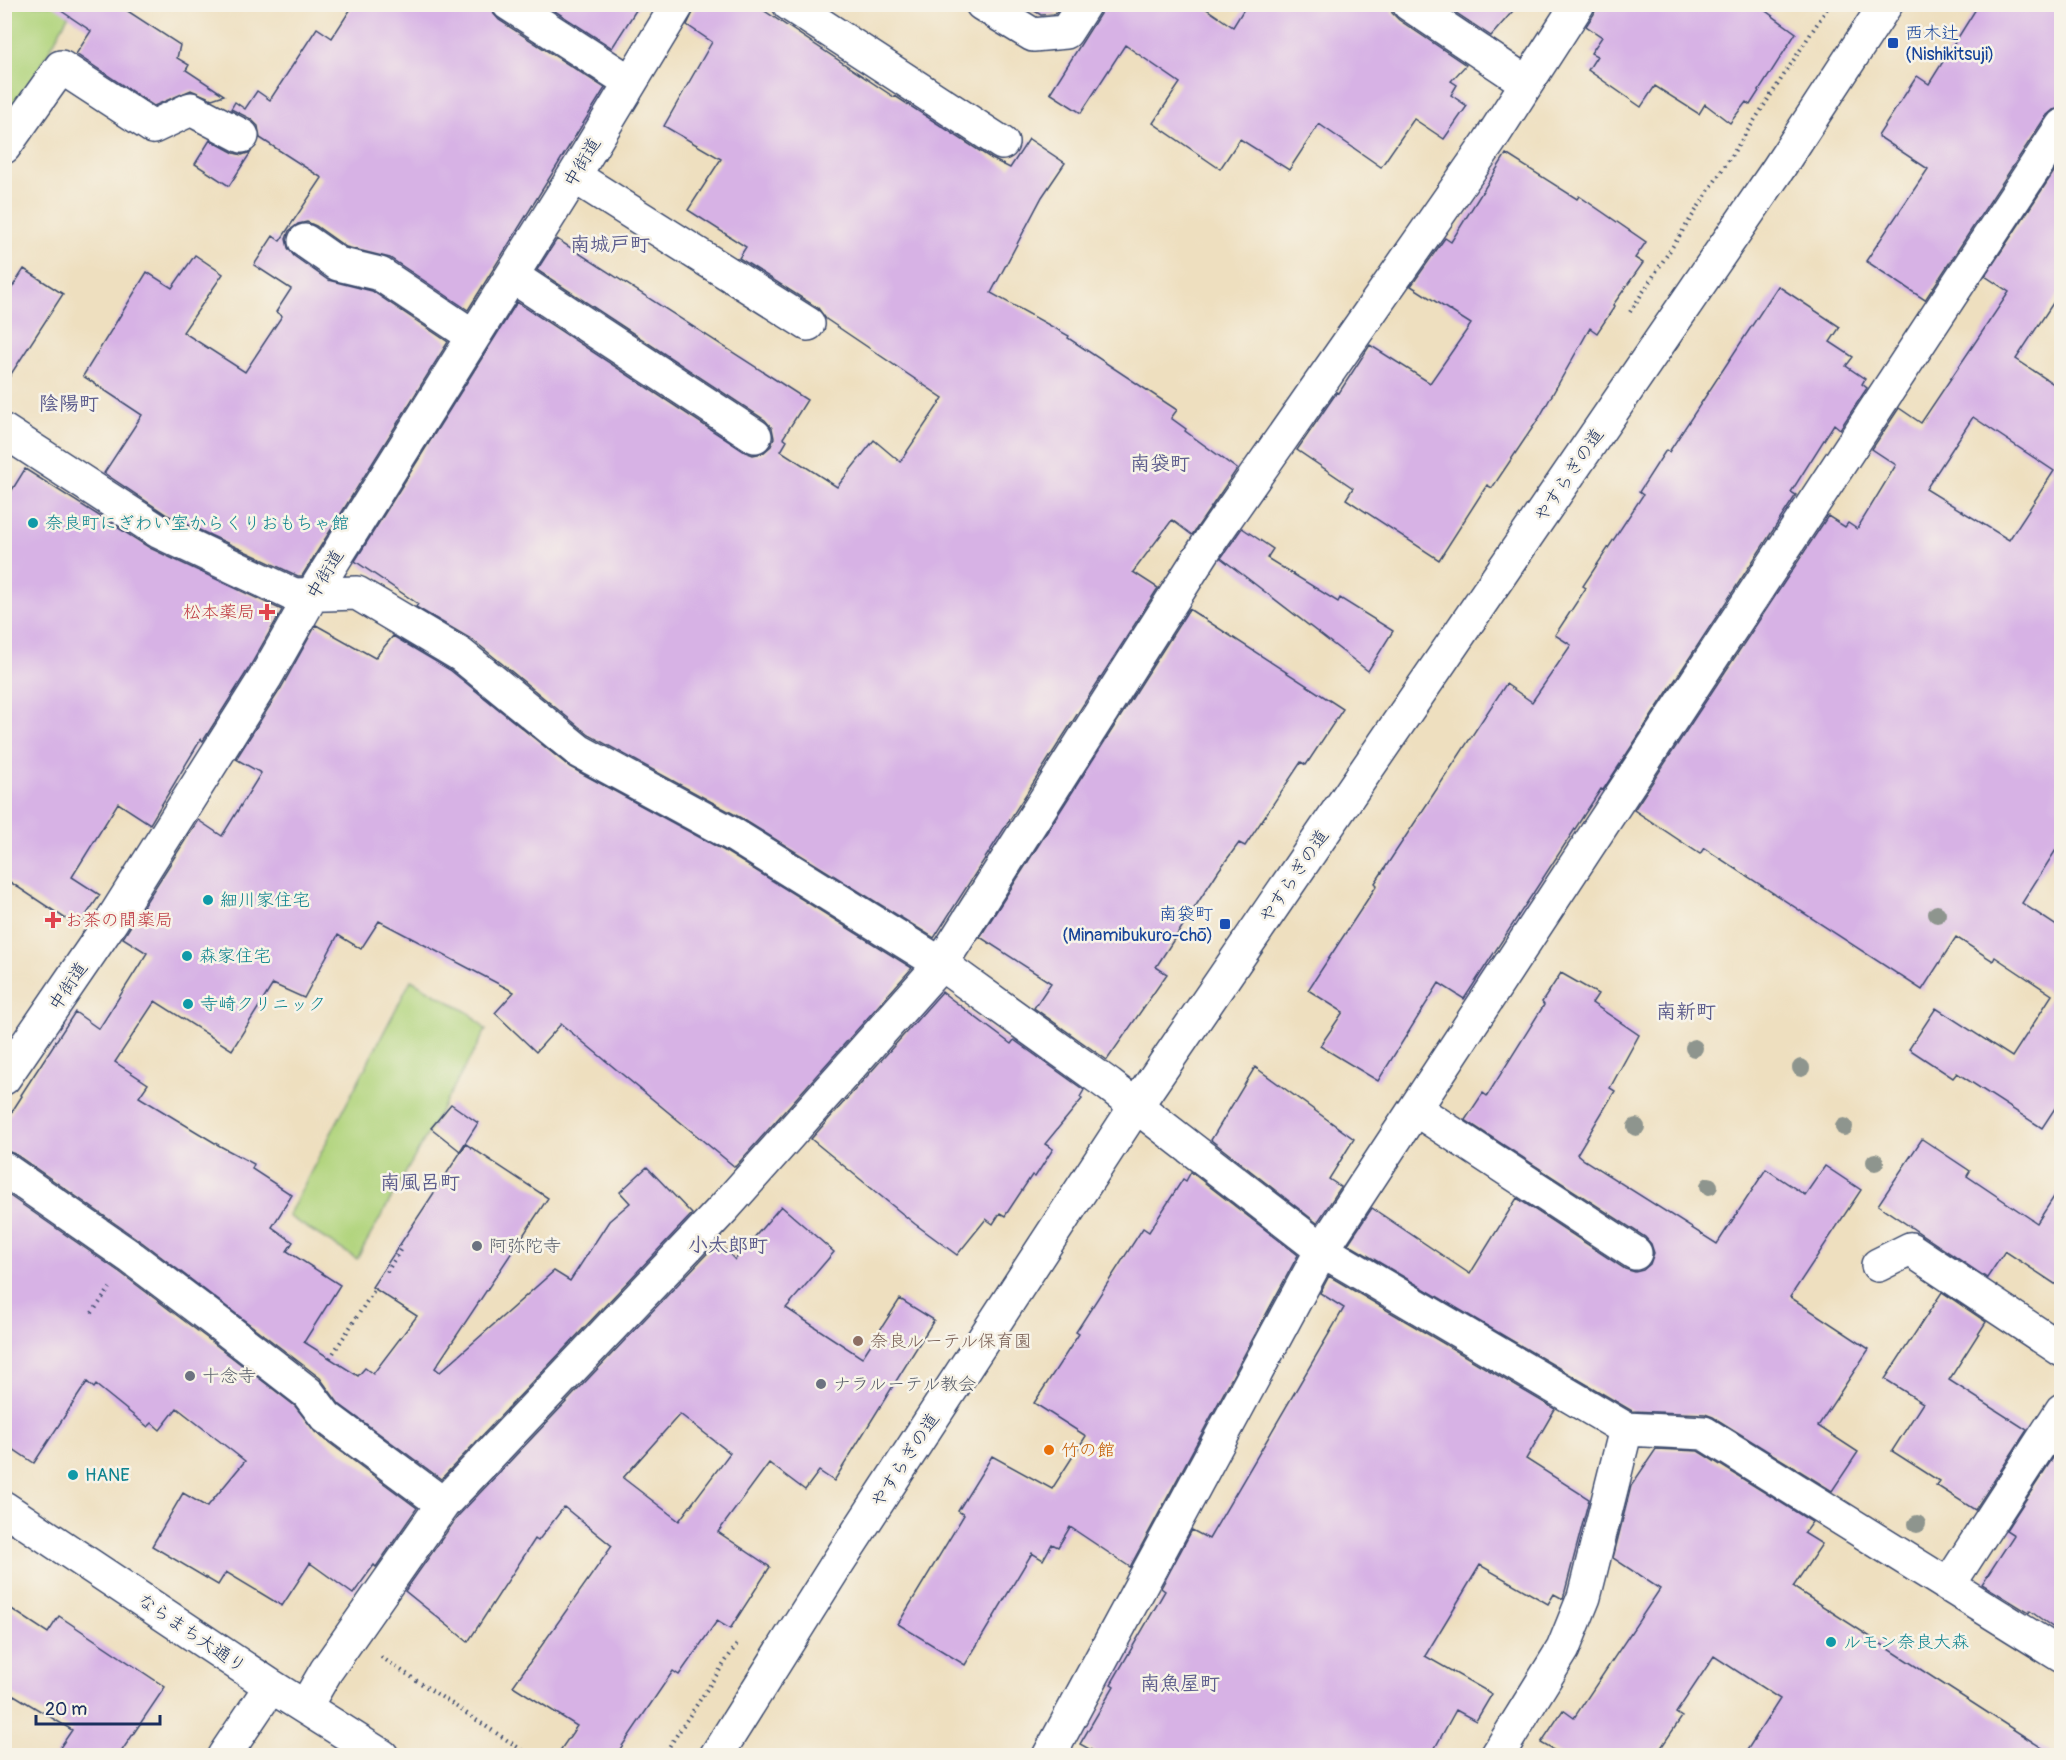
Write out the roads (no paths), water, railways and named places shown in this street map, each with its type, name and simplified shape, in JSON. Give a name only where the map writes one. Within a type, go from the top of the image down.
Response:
[{"type":"street","points":[[509,4],[630,82]]},
{"type":"street","name":"中街道","points":[[4,1078],[111,922],[265,678],[312,595],[574,176],[678,4]]},
{"type":"street","points":[[789,4],[1002,143]]},
{"type":"street","points":[[982,4],[1033,35],[1066,32],[1084,4]]},
{"type":"street","points":[[1409,4],[1527,83]]},
{"type":"street","points":[[305,1707],[326,1671],[443,1504],[723,1209],[941,964],[1210,541],[1489,142],[1578,4]]},
{"type":"street","name":"やすらぎの道","points":[[716,1755],[835,1567],[1136,1106],[1778,169],[1886,4]]},
{"type":"street","points":[[4,147],[61,67],[153,127],[190,109],[242,136]]},
{"type":"street","points":[[1048,1755],[1322,1250],[2061,126]]},
{"type":"street","points":[[574,176],[808,324]]},
{"type":"street","points":[[305,241],[338,264],[380,274],[473,336]]},
{"type":"street","points":[[512,276],[755,436]]},
{"type":"street","points":[[4,431],[159,531],[294,596],[357,593],[461,655],[579,751],[732,834],[941,964],[1136,1106],[1322,1250],[1626,1429],[1704,1433],[2061,1656]]},
{"type":"street","points":[[1415,1109],[1635,1253]]},
{"type":"street","points":[[4,1169],[132,1258],[218,1323],[308,1393],[326,1417],[443,1504]]},
{"type":"street","points":[[1878,1265],[1910,1249],[2061,1350]]},
{"type":"street","points":[[1948,1586],[2061,1410]]},
{"type":"street","points":[[1497,1755],[1563,1649],[1580,1607],[1626,1429]]},
{"type":"street","name":"ならまち大通り","points":[[4,1508],[271,1686],[382,1755]]},
{"type":"street","points":[[224,1755],[271,1686]]},
{"type":"place","name":"西木辻 (Nishikitsuji)","points":[[1893,43]]},
{"type":"place","name":"奈良町にぎわい室からくりおもちゃ館","points":[[33,523]]},
{"type":"place","name":"松本薬局","points":[[267,612]]},
{"type":"place","name":"細川家住宅","points":[[208,900]]},
{"type":"place","name":"お茶の間薬局","points":[[53,920]]},
{"type":"place","name":"南袋町 (Minamibukuro-chō)","points":[[1225,924]]},
{"type":"place","name":"森家住宅","points":[[187,956]]},
{"type":"place","name":"寺崎クリニック","points":[[188,1004]]},
{"type":"place","name":"阿弥陀寺","points":[[477,1246]]},
{"type":"place","name":"奈良ルーテル保育園","points":[[858,1341]]},
{"type":"place","name":"十念寺","points":[[190,1376]]},
{"type":"place","name":"ナラルーテル教会","points":[[821,1384]]},
{"type":"place","name":"竹の館","points":[[1049,1450]]},
{"type":"place","name":"HANE","points":[[73,1475]]},
{"type":"place","name":"ルモン奈良大森","points":[[1831,1642]]},
{"type":"district","name":"南城戸町","points":[[610,244]]},
{"type":"district","name":"陰陽町","points":[[69,403]]},
{"type":"district","name":"南袋町","points":[[1160,463]]},
{"type":"district","name":"南新町","points":[[1686,1011]]},
{"type":"district","name":"南風呂町","points":[[420,1182]]},
{"type":"district","name":"小太郎町","points":[[728,1245]]},
{"type":"district","name":"南魚屋町","points":[[1180,1683]]}]
